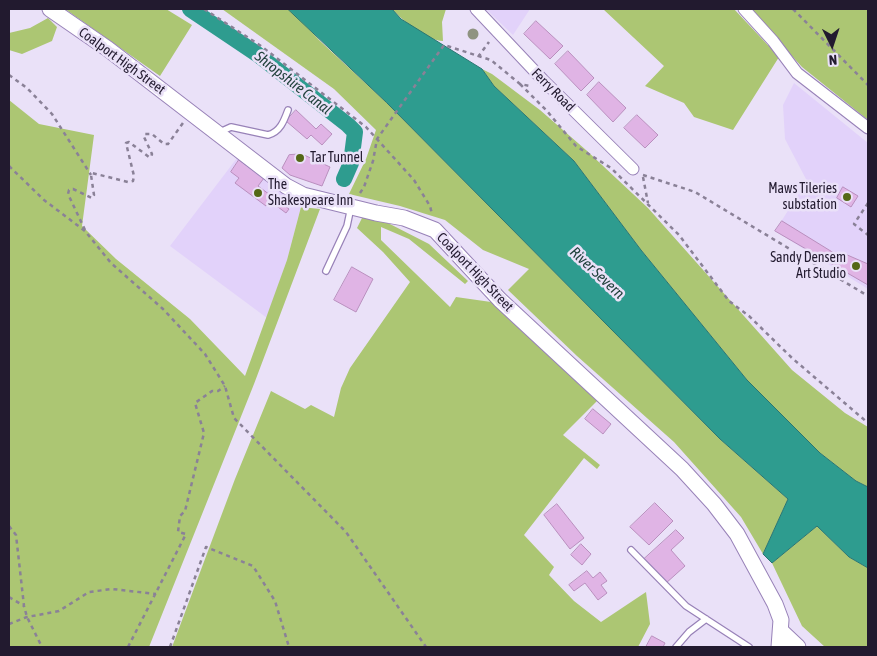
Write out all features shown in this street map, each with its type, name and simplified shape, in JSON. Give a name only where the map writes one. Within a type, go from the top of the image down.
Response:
[{"type":"street","name":"Coalport High Street","points":[[50,9],[108,49],[286,186],[303,195],[404,218],[436,230],[500,300],[682,469],[714,504],[737,534],[775,604],[781,620],[779,647]]},
{"type":"street","name":"Ferry Road","points":[[476,9],[543,80],[638,172]]},
{"type":"street","points":[[744,9],[774,41],[796,73],[868,128]]},
{"type":"street","points":[[781,631],[798,647]]},
{"type":"lane","points":[[218,133],[231,127],[268,134],[274,133],[280,128],[288,110]]},
{"type":"lane","points":[[326,271],[347,226],[351,207]]},
{"type":"lane","points":[[631,550],[686,606],[749,647]]},
{"type":"lane","points":[[676,647],[689,632],[706,619]]},
{"type":"path","points":[[204,9],[261,46],[366,127],[414,180],[430,206],[436,230]]},
{"type":"path","points":[[793,9],[868,85]]},
{"type":"path","points":[[364,187],[373,161],[377,139],[382,130],[444,45],[491,60],[520,84],[547,111],[576,146],[611,168],[679,235],[729,301],[749,316],[792,358],[868,423]]},
{"type":"path","points":[[478,56],[485,46]]},
{"type":"path","points":[[9,75],[27,88],[52,114],[91,175],[94,195],[92,198],[73,189],[69,190],[68,194],[85,231]]},
{"type":"path","points":[[520,84],[528,86]]},
{"type":"path","points":[[91,175],[96,173],[128,182],[133,181],[134,176],[126,143],[129,142],[151,157],[152,154],[144,137],[145,134],[152,134],[164,144],[168,144],[190,112]]},
{"type":"path","points":[[9,166],[44,200],[85,231],[111,263],[163,309],[204,354],[224,386],[234,418],[346,532],[426,647]]},
{"type":"path","points":[[638,172],[649,205]]},
{"type":"path","points":[[638,172],[695,192],[868,296]]},
{"type":"path","points":[[868,203],[854,224],[868,235]]},
{"type":"path","points":[[128,647],[186,534],[178,532],[180,516],[185,511],[204,433],[195,403],[212,391],[218,391],[224,386]]},
{"type":"path","points":[[9,526],[16,535],[24,606],[27,617],[42,647]]},
{"type":"path","points":[[170,647],[206,547],[253,566],[275,600],[290,647]]},
{"type":"path","points":[[9,624],[27,617],[59,611],[88,592],[112,589],[156,594]]},
{"type":"path","points":[[9,597],[24,606]]},
{"type":"shaded area","points":[[65,9],[166,9],[192,25],[160,76]]},
{"type":"shaded area","points":[[222,9],[288,9],[300,19],[319,40],[387,103],[720,439],[788,499],[763,554],[741,517],[674,442],[577,356],[508,290],[529,269],[483,250],[445,220],[400,206],[349,194],[366,159],[376,130],[334,89]]},
{"type":"shaded area","points":[[392,9],[446,9],[442,22],[443,41],[423,34],[402,19]]},
{"type":"shaded area","points":[[486,9],[530,9],[513,35]]},
{"type":"shaded area","points":[[603,9],[734,9],[779,57],[733,130],[694,117],[684,103],[645,86],[664,66]]},
{"type":"shaded area","points":[[749,9],[868,9],[868,120],[802,67]]},
{"type":"shaded area","points":[[48,18],[57,27],[52,41],[22,54],[9,50],[9,33],[30,28]]},
{"type":"shaded area","points":[[482,69],[492,74],[540,110],[586,150],[648,208],[792,370],[845,413],[868,427],[868,487],[856,481],[820,453],[747,380],[641,250],[574,161],[494,86]]},
{"type":"shaded area","points":[[794,83],[868,143],[868,289],[775,231],[807,181],[785,139],[783,105]]},
{"type":"shaded area","points":[[9,100],[39,124],[94,135],[82,226],[116,259],[190,319],[245,376],[287,260],[301,207],[320,209],[254,384],[149,647],[9,647]]},
{"type":"shaded area","points":[[237,158],[302,203],[287,260],[267,318],[170,246]]},
{"type":"shaded area","points":[[363,216],[386,222],[429,244],[468,281],[465,284],[409,239],[381,227],[381,240],[450,307],[456,297],[491,302],[598,400],[563,435],[600,465],[597,469],[584,458],[524,535],[554,567],[549,575],[574,601],[601,622],[646,592],[650,624],[638,647],[172,647],[235,479],[271,391],[305,409],[311,405],[334,417],[341,388],[350,368],[410,282],[383,252],[357,228]]},
{"type":"shaded area","points":[[817,526],[849,557],[868,568],[868,647],[825,647],[802,626],[772,563]]},
{"type":"water","name":"River Severn","points":[[288,9],[392,9],[401,19],[482,69],[494,86],[574,161],[641,250],[747,380],[820,453],[856,481],[868,487],[868,568],[849,557],[817,526],[772,563],[763,554],[788,499],[720,439],[387,103]]},
{"type":"building","points":[[536,21],[563,46],[550,59],[524,34]]},
{"type":"building","points":[[568,51],[594,78],[581,91],[555,64]]},
{"type":"building","points":[[599,82],[626,108],[613,122],[587,95]]},
{"type":"building","points":[[296,110],[316,129],[321,124],[332,134],[322,145],[311,135],[307,139],[286,121]]},
{"type":"building","points":[[637,115],[658,135],[645,148],[624,128]]},
{"type":"building","points":[[302,154],[330,167],[322,186],[290,175],[282,168],[289,155]]},
{"type":"building","name":"The Shakespeare Inn","points":[[239,160],[264,178],[258,186],[289,209],[286,213],[270,201],[266,206],[235,183],[239,178],[231,172]]},
{"type":"building","name":"Maws Tileries substation","points":[[843,187],[858,196],[851,207],[837,198]]},
{"type":"building","points":[[782,221],[842,258],[845,254],[868,264],[868,285],[775,231]]},
{"type":"building","points":[[352,267],[373,279],[356,312],[334,300]]},
{"type":"building","points":[[593,409],[611,424],[603,434],[585,419]]},
{"type":"building","points":[[655,503],[673,521],[649,545],[630,527]]},
{"type":"building","points":[[557,504],[584,538],[570,549],[544,515]]},
{"type":"building","points":[[676,530],[684,538],[671,550],[685,566],[665,584],[643,560]]},
{"type":"building","points":[[581,544],[591,554],[582,565],[571,555]]},
{"type":"building","points":[[587,571],[593,578],[600,572],[607,581],[601,585],[607,593],[598,600],[585,583],[574,591],[569,585]]},
{"type":"building","points":[[652,636],[665,643],[663,647],[646,647]]},
{"type":"waterway","name":"Shropshire Canal","points":[[190,9],[257,54],[355,132],[351,163],[344,179]]},
{"type":"place","name":"Tar Tunnel","points":[[300,158]]},
{"type":"place","name":"The Shakespeare Inn","points":[[258,193]]},
{"type":"place","name":"Maws Tileries substation","points":[[847,197]]},
{"type":"place","name":"Sandy Densem Art Studio","points":[[856,266]]}]
